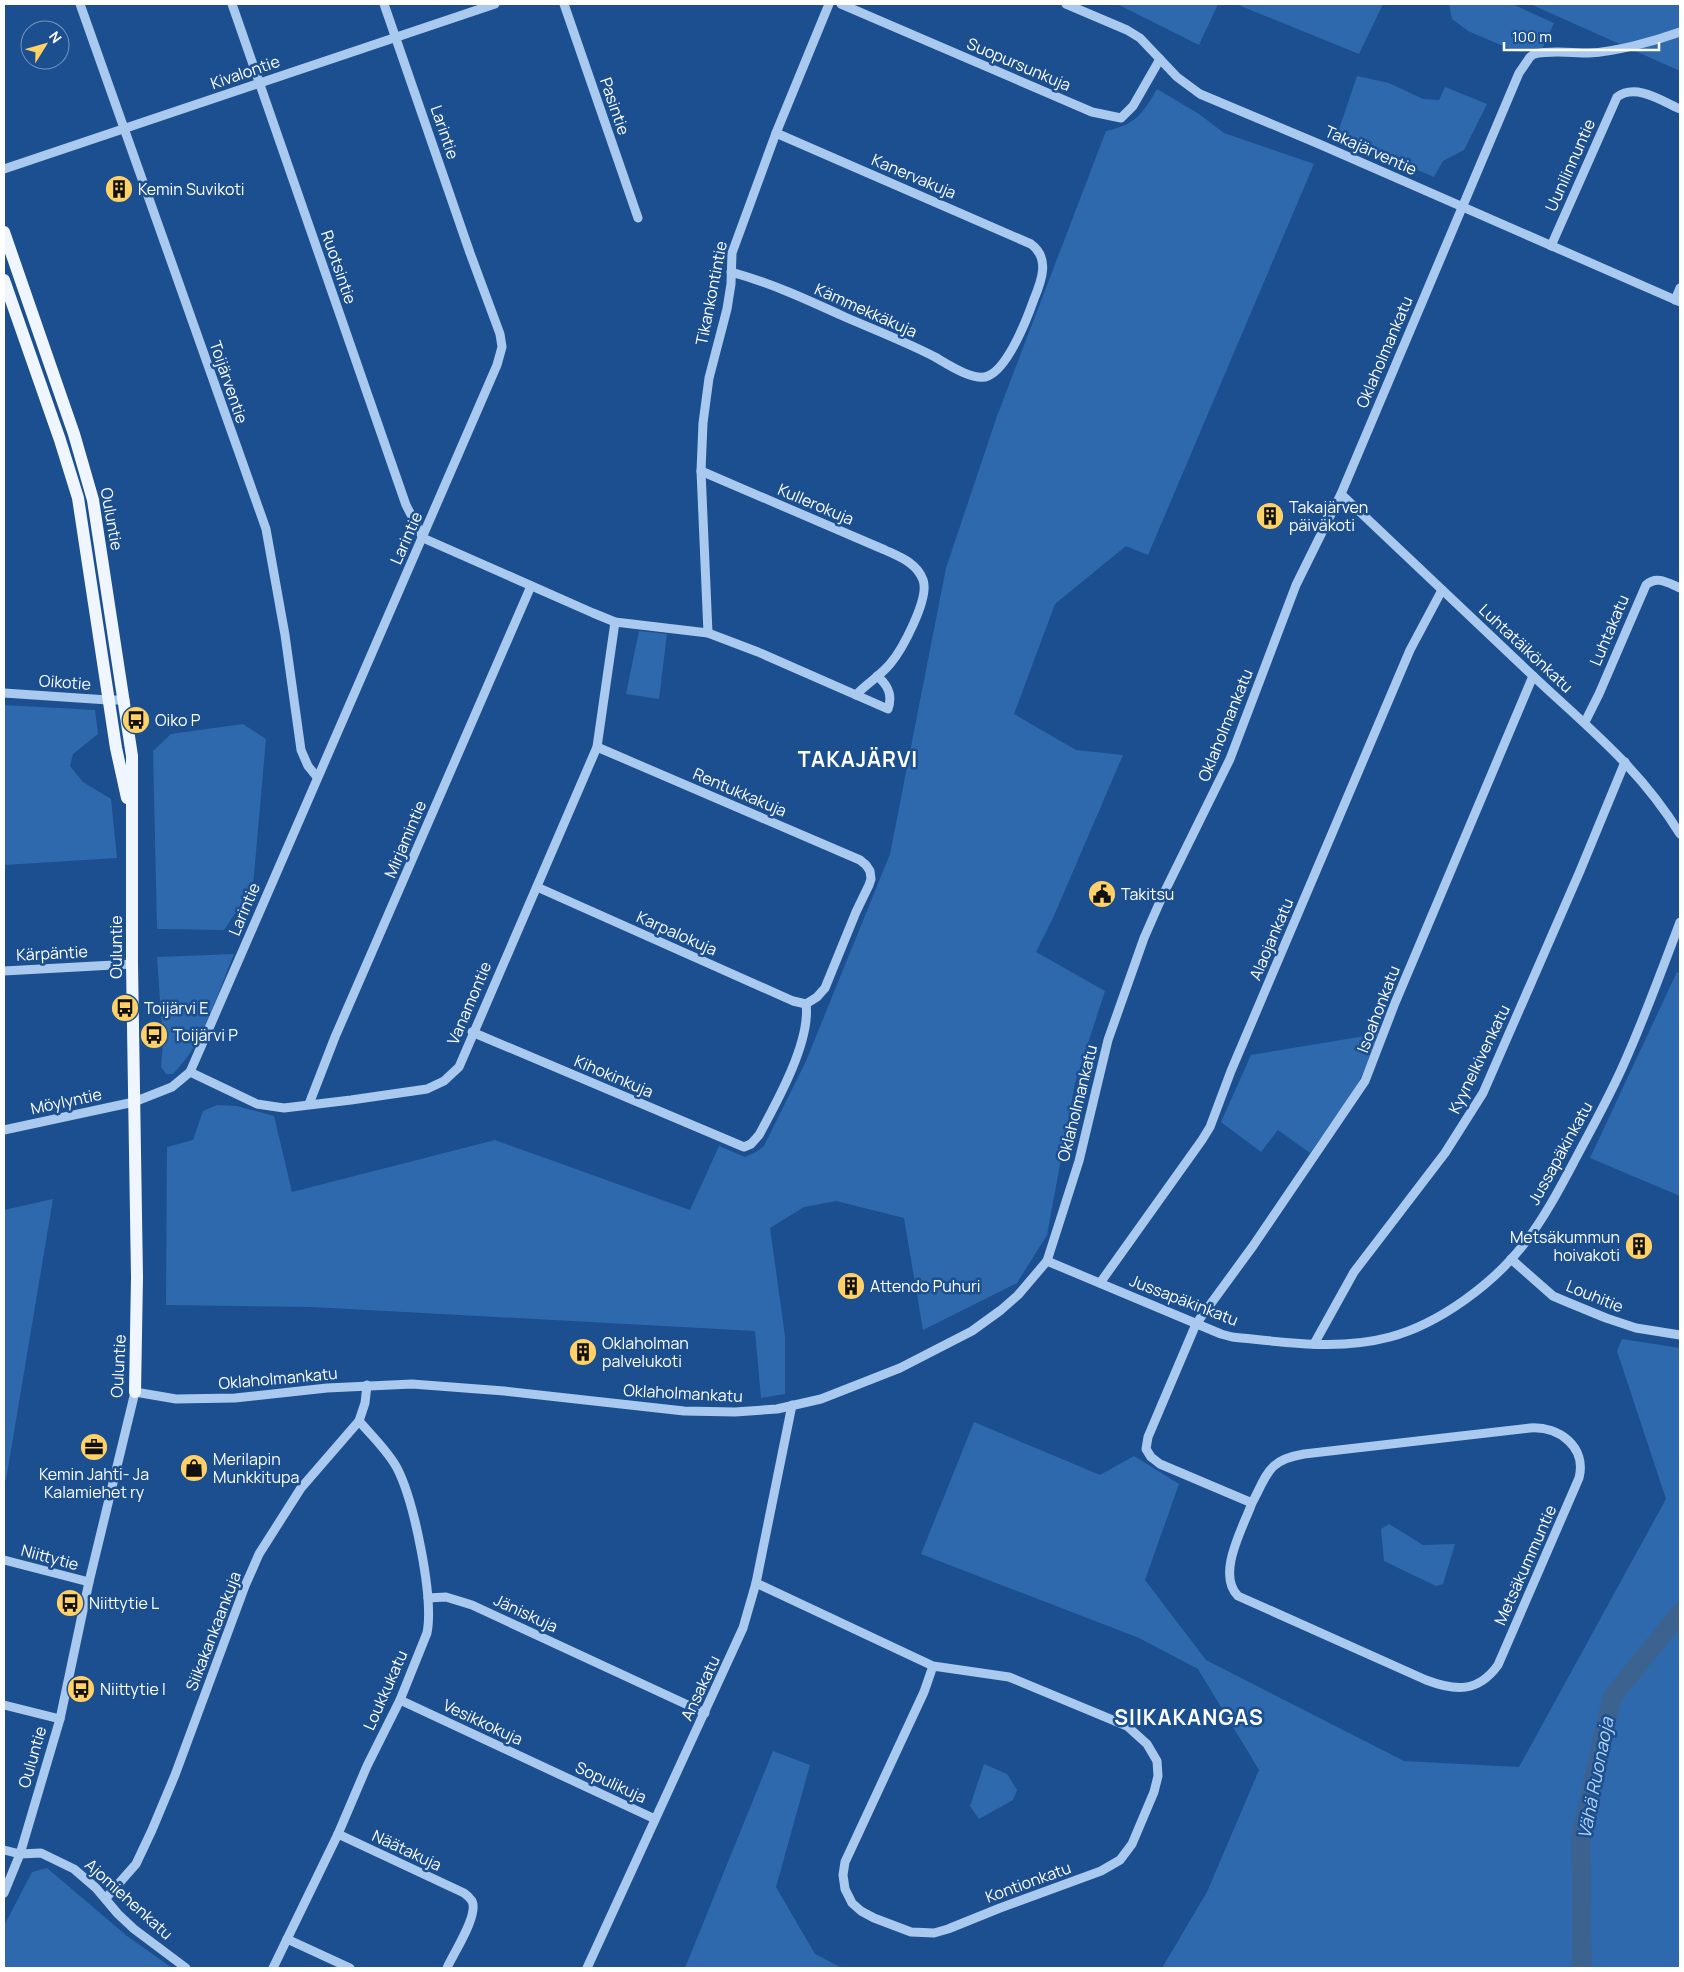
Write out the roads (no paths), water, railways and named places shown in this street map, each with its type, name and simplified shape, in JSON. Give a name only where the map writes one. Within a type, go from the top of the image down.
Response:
[{"type":"main road","name":"Ouluntie","points":[[4,232],[74,434],[93,500],[125,700],[132,756],[132,964],[137,1270],[135,1392]]},
{"type":"main road","name":"Ouluntie","points":[[4,280],[74,482],[82,520],[116,748],[132,823]]},
{"type":"street","name":"Toijärventie","points":[[80,4],[266,530],[285,635],[301,750],[308,766],[317,777]]},
{"type":"street","name":"Ruotsintie","points":[[232,4],[403,498],[423,538]]},
{"type":"street","name":"Larintie","points":[[190,1072],[497,365],[502,341],[384,4]]},
{"type":"street","name":"Kivalontie","points":[[4,169],[125,130],[495,4]]},
{"type":"street","name":"Pasintie","points":[[564,4],[638,218]]},
{"type":"street","name":"Tikankontintie","points":[[708,633],[701,471],[705,399],[727,309],[734,246],[776,133],[829,4]]},
{"type":"street","name":"Suopursunkuja","points":[[841,4],[1092,112],[1114,118],[1122,118],[1130,110],[1160,59]]},
{"type":"street","name":"Takajärventie","points":[[1066,4],[1127,30],[1140,38],[1181,81],[1200,94],[1678,301]]},
{"type":"street","name":"Oklaholmankatu","points":[[135,1392],[176,1399],[235,1398],[367,1385],[412,1384],[504,1391],[684,1411],[735,1412],[777,1409],[821,1399],[865,1383],[908,1364],[972,1331],[1018,1296],[1047,1261],[1079,1161],[1108,1040],[1144,938],[1162,897],[1230,759],[1296,585],[1341,494],[1519,73],[1534,54],[1590,53],[1625,47],[1680,32]]},
{"type":"street","name":"Uunilinnuntie","points":[[1551,246],[1617,97],[1625,93],[1641,92],[1680,109]]},
{"type":"street","name":"Kanervakuja","points":[[776,133],[1027,241],[1039,250],[1043,260],[1043,271],[1035,298],[1023,327],[1005,359],[996,370],[986,377]]},
{"type":"street","name":"Kämmekkäkuja","points":[[732,272],[755,279],[820,306],[933,356],[962,371],[986,377]]},
{"type":"street","points":[[1678,301],[1680,288]]},
{"type":"street","name":"Kullerokuja","points":[[701,471],[885,550],[908,561],[916,569],[924,584],[921,606],[894,659],[877,676]]},
{"type":"street","name":"Luhtatäikönkatu","points":[[1341,494],[1533,676],[1585,722],[1625,762],[1652,792],[1680,834]]},
{"type":"street","points":[[423,538],[615,622],[708,633],[758,652],[888,710],[890,695],[886,684],[877,676],[856,695]]},
{"type":"street","name":"Luhtakatu","points":[[1585,722],[1646,585],[1653,580],[1658,580],[1680,588]]},
{"type":"street","name":"Mirjamintie","points":[[309,1104],[336,1037],[531,586]]},
{"type":"street","name":"Alaojankatu","points":[[1100,1283],[1210,1127],[1231,1071],[1410,650],[1442,590]]},
{"type":"street","name":"Vanamontie","points":[[190,1072],[257,1104],[275,1108],[427,1089],[439,1084],[458,1067],[597,747],[615,622]]},
{"type":"street","name":"Isoahonkatu","points":[[1196,1324],[1253,1246],[1364,1082],[1411,964],[1533,676]]},
{"type":"street","name":"Oikotie","points":[[4,693],[125,700]]},
{"type":"street","name":"Rentukkakuja","points":[[597,747],[860,860],[868,868],[871,875],[869,885],[827,984],[820,995],[806,1004]]},
{"type":"street","name":"Kyynelkivenkatu","points":[[1314,1344],[1354,1272],[1445,1152],[1483,1093],[1580,871],[1625,762]]},
{"type":"street","name":"Karpalokuja","points":[[537,887],[793,1000],[806,1004]]},
{"type":"street","name":"Jussapäkinkatu","points":[[1047,1261],[1196,1324],[1232,1337],[1332,1345],[1362,1343],[1390,1337],[1436,1318],[1479,1289],[1511,1259],[1524,1244],[1541,1218],[1611,1092],[1640,1027],[1680,922]]},
{"type":"street","name":"Kärpäntie","points":[[4,971],[132,964]]},
{"type":"street","name":"Kihokinkuja","points":[[472,1032],[744,1147],[751,1144],[759,1135],[797,1058],[807,1017],[806,1004]]},
{"type":"street","points":[[134,1102],[172,1087],[190,1072]]},
{"type":"street","name":"Möylyntie","points":[[4,1130],[134,1102]]},
{"type":"street","name":"Louhitie","points":[[1511,1259],[1553,1296],[1636,1328],[1680,1335]]},
{"type":"street","points":[[1196,1324],[1148,1437],[1146,1449],[1151,1457],[1160,1464],[1252,1503]]},
{"type":"street","name":"Siikakankaankuja","points":[[106,1898],[136,1864],[154,1827],[245,1586],[259,1554],[300,1488],[359,1421],[365,1403],[367,1385]]},
{"type":"street","name":"Ouluntie","points":[[4,1893],[20,1854],[60,1719],[88,1582],[135,1392]]},
{"type":"street","name":"Ansakatu","points":[[588,1968],[744,1628],[756,1583],[792,1405]]},
{"type":"street","name":"Loukkukatu","points":[[273,1968],[338,1834],[367,1766],[400,1700],[427,1633],[428,1598],[413,1515],[402,1480],[392,1460],[359,1421]]},
{"type":"street","name":"Metsäkummuntie","points":[[1544,1428],[1554,1431],[1572,1446],[1579,1455],[1582,1464],[1579,1478],[1498,1665],[1475,1685],[1462,1688],[1442,1686],[1426,1680],[1238,1596],[1230,1583],[1230,1566],[1252,1503],[1274,1465],[1285,1458],[1304,1454],[1544,1428]]},
{"type":"street","name":"Niittytie","points":[[4,1560],[88,1582]]},
{"type":"street","name":"Kontionkatu","points":[[756,1583],[933,1666],[991,1674],[1021,1681],[1127,1726],[1140,1736],[1156,1757],[1159,1768],[1152,1797],[1132,1844],[1124,1857],[1116,1864],[1101,1871],[1000,1908],[948,1930],[934,1933],[902,1930],[874,1918],[856,1907],[845,1889],[843,1875],[845,1862],[924,1692],[933,1666]]},
{"type":"street","name":"Jäniskuja","points":[[428,1598],[446,1597],[472,1605],[705,1713]]},
{"type":"street","name":"Vesikkokuja","points":[[400,1700],[553,1772]]},
{"type":"street","points":[[4,1705],[60,1719]]},
{"type":"street","name":"Sopulikuja","points":[[553,1772],[655,1819]]},
{"type":"street","name":"Näätakuja","points":[[338,1834],[464,1893],[473,1902],[473,1912],[447,1968]]},
{"type":"street","name":"Ajomiehenkatu","points":[[4,1850],[20,1854],[34,1852],[50,1856],[74,1869],[106,1898],[118,1914],[134,1929],[186,1968]]},
{"type":"street","points":[[287,1939],[350,1968]]},
{"type":"waterway","name":"Vähä Ruonaoja","points":[[1582,1968],[1581,1836],[1612,1697],[1680,1613]]},
{"type":"place","name":"Kemin Suvikoti","points":[[119,189]]},
{"type":"place","name":"Takajärven päiväkoti","points":[[1270,516]]},
{"type":"place","name":"Oiko P","points":[[136,720]]},
{"type":"place","name":"Takitsu","points":[[1102,894]]},
{"type":"place","name":"Toijärvi E","points":[[125,1008]]},
{"type":"place","name":"Toijärvi P","points":[[154,1035]]},
{"type":"place","name":"Metsäkummun hoivakoti","points":[[1639,1246]]},
{"type":"place","name":"Attendo Puhuri","points":[[851,1286]]},
{"type":"place","name":"Oklaholman palvelukoti","points":[[583,1352]]},
{"type":"place","name":"Kemin Jahti- Ja Kalamiehet ry","points":[[94,1447]]},
{"type":"place","name":"Merilapin Munkkitupa","points":[[194,1468]]},
{"type":"place","name":"Niittytie L","points":[[70,1603]]},
{"type":"place","name":"Niittytie I","points":[[81,1689]]},
{"type":"district","name":"TAKAJÄRVI","points":[[858,759]]},
{"type":"district","name":"SIIKAKANGAS","points":[[1189,1717]]}]
